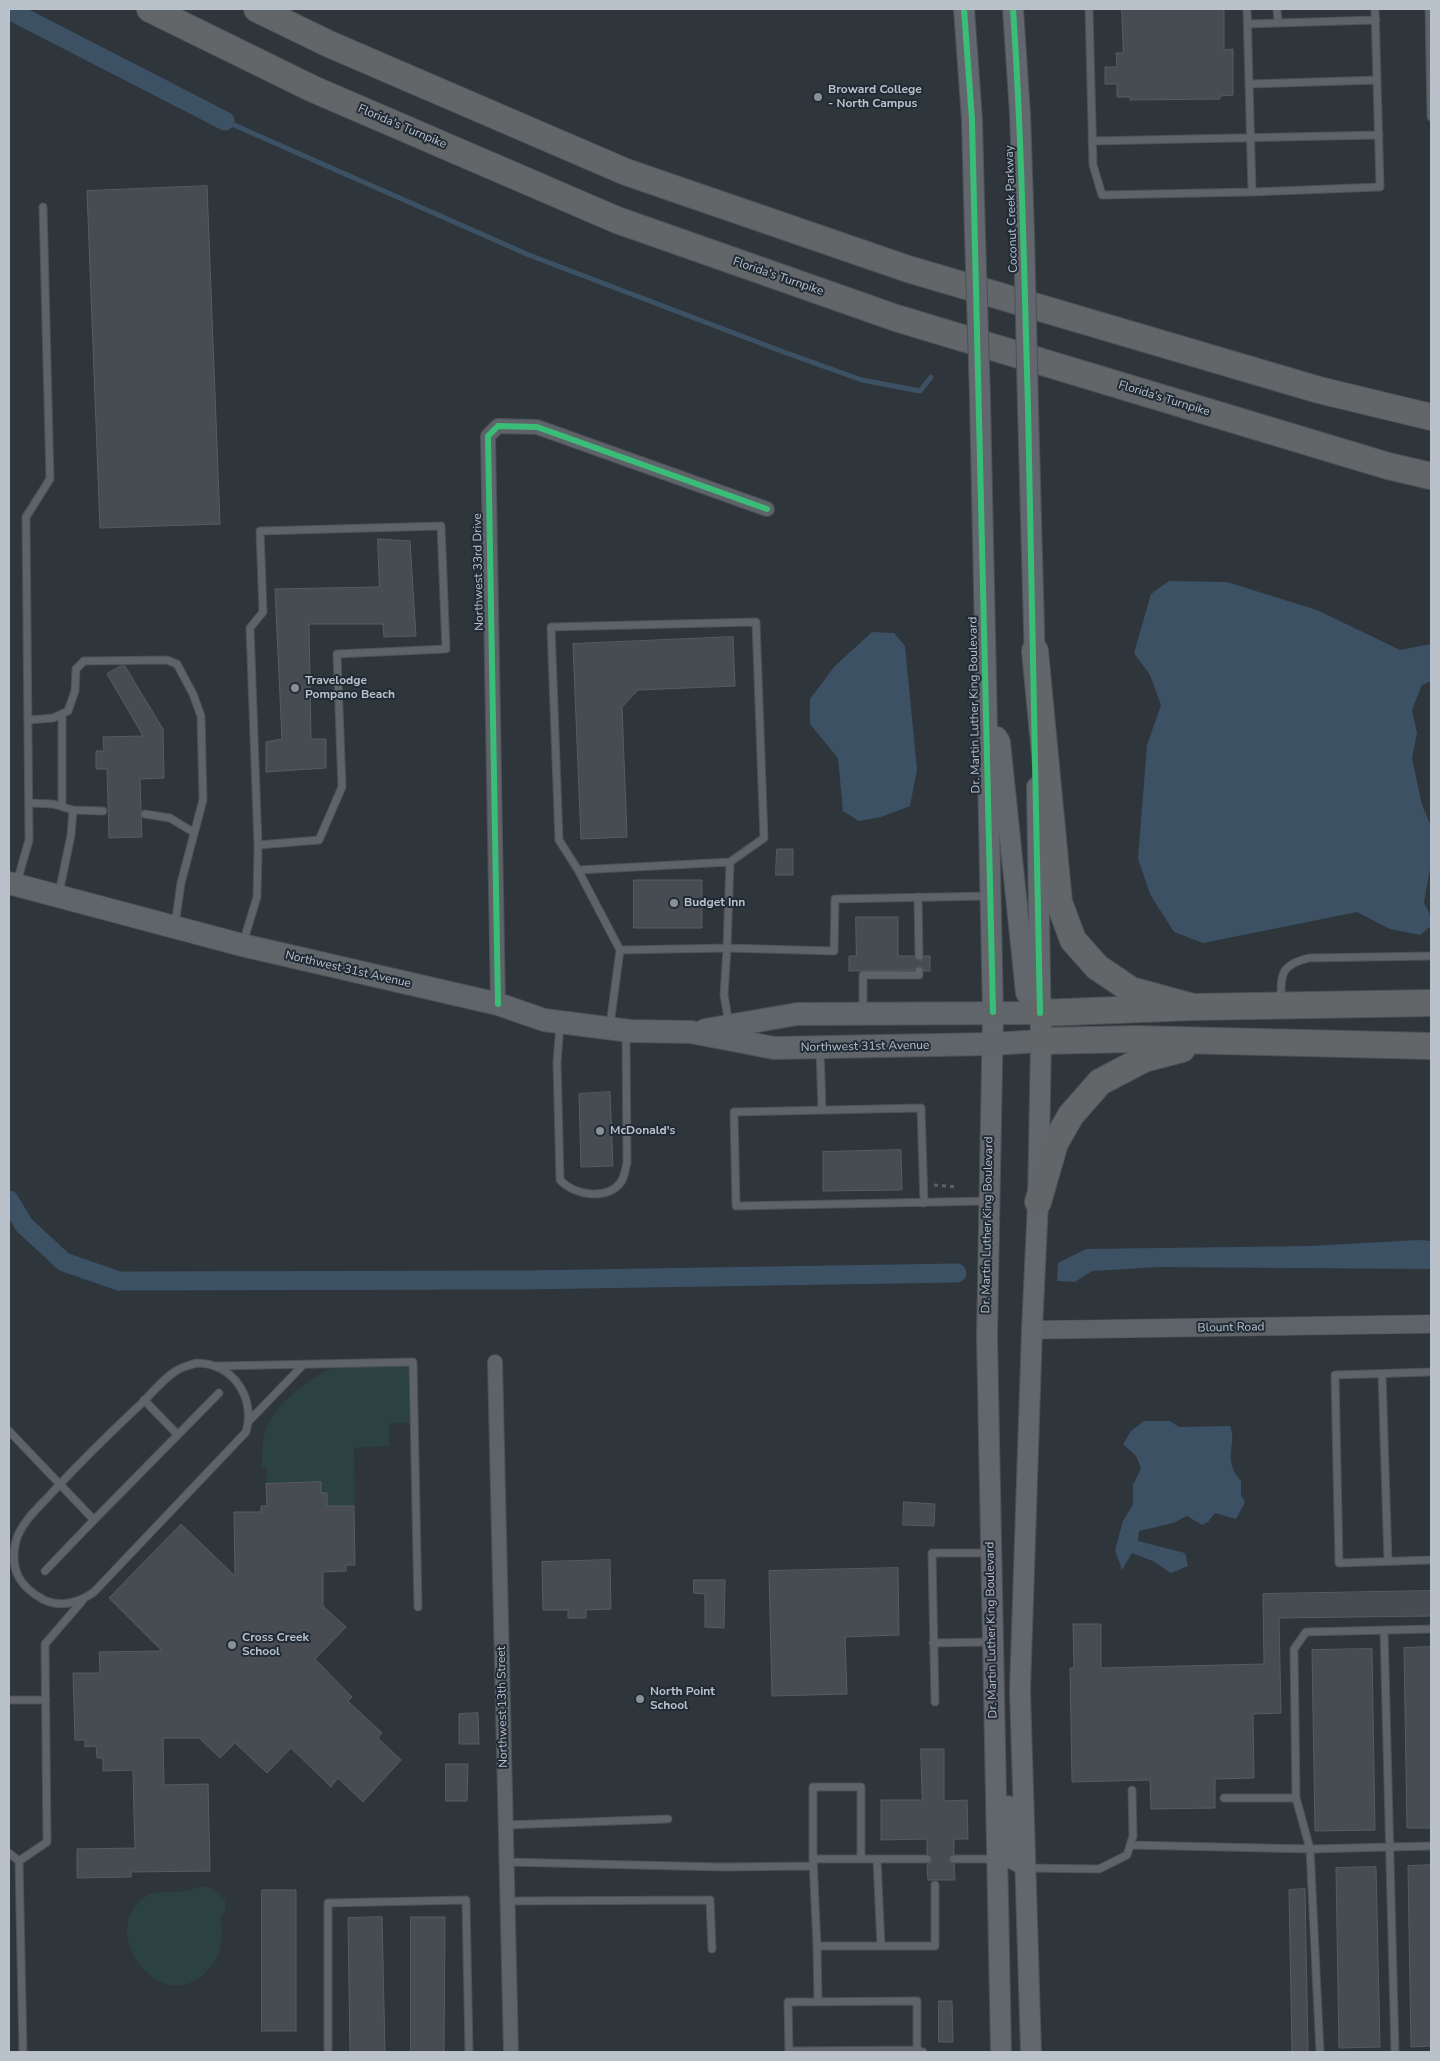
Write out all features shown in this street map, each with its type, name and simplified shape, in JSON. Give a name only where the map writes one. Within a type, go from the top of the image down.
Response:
[{"type":"highway","name":"Florida's Turnpike","points":[[150,9],[313,89],[617,220],[896,318],[1388,466],[1431,476]]},
{"type":"highway","points":[[257,9],[329,44],[626,172],[908,269],[1318,390],[1431,417]]},
{"type":"highway","points":[[1035,651],[1059,902],[1073,940],[1097,967],[1131,990],[1193,1007]]},
{"type":"highway","points":[[1040,1013],[1193,1007],[1431,1004]]},
{"type":"highway","points":[[1041,1040],[1211,1040],[1431,1046]]},
{"type":"highway","points":[[1038,1202],[1055,1143],[1070,1115],[1100,1082],[1144,1059],[1211,1040]]},
{"type":"main road","name":"Dr. Martin Luther King Boulevard","points":[[964,9],[972,120],[993,1012],[987,1336],[1001,2052]]},
{"type":"main road","name":"Coconut Creek Parkway","points":[[1013,9],[1020,114],[1035,651]]},
{"type":"main road","points":[[1031,2052],[1020,1690],[1038,1202],[1041,1040],[1035,651]]},
{"type":"main road","points":[[986,707],[1000,742],[1026,994],[1040,1013]]},
{"type":"main road","name":"Northwest 31st Avenue","points":[[13,884],[242,945],[498,1004],[544,1020],[618,1029],[691,1032],[774,1048],[991,1044],[1041,1040]]},
{"type":"main road","name":"Northwest 31st Avenue","points":[[691,1032],[797,1014],[1040,1013]]},
{"type":"main road","points":[[994,1745],[1006,1761],[1008,1824],[1015,1860],[1026,1868]]},
{"type":"main road","points":[[996,1859],[1012,1893],[1020,1954],[1029,1967]]},
{"type":"street","name":"Northwest 33rd Drive","points":[[498,1004],[488,436],[498,426],[537,427],[767,509]]},
{"type":"street","name":"Blount Road","points":[[1032,1330],[1337,1327],[1431,1324]]},
{"type":"street","name":"Northwest 13th Street","points":[[495,1362],[511,2052]]},
{"type":"lane","points":[[1089,9],[1093,166],[1102,195],[1380,187],[1375,9]]},
{"type":"lane","points":[[1247,9],[1252,192]]},
{"type":"lane","points":[[1277,9],[1278,23]]},
{"type":"lane","points":[[1429,9],[1431,117]]},
{"type":"lane","points":[[1248,24],[1376,20]]},
{"type":"lane","points":[[1249,84],[1377,80]]},
{"type":"lane","points":[[1092,141],[1378,135]]},
{"type":"lane","points":[[13,884],[29,840],[26,517],[50,479],[43,207]]},
{"type":"lane","points":[[242,945],[256,897],[258,845],[250,628],[263,612],[260,531],[441,526],[446,649],[337,654],[342,787],[319,840],[258,845]]},
{"type":"lane","points":[[560,1022],[557,1062],[560,1180],[566,1186],[584,1193],[602,1193],[612,1190],[622,1180],[626,1163],[618,1029],[620,950],[578,870],[559,840],[551,627],[756,622],[764,838],[730,862],[578,870]]},
{"type":"lane","points":[[28,720],[53,718],[68,711],[75,691],[76,669],[84,661],[167,660],[177,664],[193,694],[201,716],[203,800],[181,883],[175,927]]},
{"type":"lane","points":[[62,714],[62,806]]},
{"type":"lane","points":[[29,803],[53,804],[73,810],[103,811]]},
{"type":"lane","points":[[58,896],[71,835],[73,810]]},
{"type":"lane","points":[[145,814],[170,818],[193,832]]},
{"type":"lane","points":[[730,862],[724,995],[730,1026]]},
{"type":"lane","points":[[620,950],[727,948],[834,951],[835,898],[990,896]]},
{"type":"lane","points":[[918,897],[919,956]]},
{"type":"lane","points":[[1281,1006],[1281,976],[1288,967],[1297,961],[1309,958],[1431,956]]},
{"type":"lane","points":[[863,1013],[863,975],[919,975],[919,971]]},
{"type":"lane","points":[[820,1047],[822,1109]]},
{"type":"lane","points":[[924,1203],[921,1108],[734,1112],[736,1206],[924,1203],[988,1201]]},
{"type":"lane","points":[[83,1600],[60,1604],[48,1602],[24,1586],[16,1571],[14,1556],[17,1539],[25,1522],[60,1484],[176,1370],[197,1364],[218,1366],[413,1362],[418,1607]]},
{"type":"lane","points":[[249,1421],[303,1365]]},
{"type":"lane","points":[[19,1861],[46,1842],[45,1644],[83,1600],[94,1592],[246,1432],[249,1421],[246,1400],[238,1383],[229,1373],[218,1366]]},
{"type":"lane","points":[[1431,1372],[1335,1375],[1339,1562],[1431,1560]]},
{"type":"lane","points":[[1382,1374],[1388,1561]]},
{"type":"lane","points":[[44,1571],[219,1393]]},
{"type":"lane","points":[[144,1400],[178,1435]]},
{"type":"lane","points":[[9,1431],[94,1520]]},
{"type":"lane","points":[[934,1702],[932,1553],[990,1553]]},
{"type":"lane","points":[[1320,2052],[1310,1849],[1296,1798],[1294,1649],[1306,1632],[1431,1629]]},
{"type":"lane","points":[[1384,1630],[1395,2052]]},
{"type":"lane","points":[[933,1643],[992,1642]]},
{"type":"lane","points":[[9,1700],[46,1700]]},
{"type":"lane","points":[[818,2002],[813,1863],[813,1787],[862,1787],[862,1859]]},
{"type":"lane","points":[[1026,1868],[1099,1869],[1127,1855],[1134,1836],[1132,1790]]},
{"type":"lane","points":[[1224,1798],[1296,1798]]},
{"type":"lane","points":[[506,1825],[668,1819]]},
{"type":"lane","points":[[1130,1846],[1310,1849],[1431,1846]]},
{"type":"lane","points":[[9,1853],[19,1861]]},
{"type":"lane","points":[[506,1862],[703,1866],[813,1863],[862,1859],[927,1859]]},
{"type":"lane","points":[[954,1859],[996,1859]]},
{"type":"lane","points":[[877,1860],[881,1946]]},
{"type":"lane","points":[[19,1861],[23,2052]]},
{"type":"lane","points":[[817,1946],[935,1946],[935,1886]]},
{"type":"lane","points":[[328,2052],[328,1903],[466,1900],[469,2052]]},
{"type":"lane","points":[[507,1901],[710,1900],[712,1949]]},
{"type":"lane","points":[[916,2001],[920,2051],[789,2051],[788,2002],[916,2001]]},
{"type":"path","points":[[933,1185],[958,1187]]},
{"type":"green space","points":[[413,1362],[414,1423],[389,1423],[389,1446],[354,1448],[355,1506],[327,1506],[327,1493],[321,1493],[321,1482],[266,1484],[267,1467],[262,1467],[265,1432],[269,1421],[277,1410],[299,1389],[324,1372],[348,1364]]},
{"type":"green space","points":[[197,1887],[210,1887],[225,1900],[225,1913],[221,1917],[221,1945],[213,1964],[208,1970],[190,1983],[172,1985],[154,1978],[140,1965],[130,1947],[127,1928],[132,1910],[148,1895],[181,1892]]},
{"type":"water","points":[[1169,581],[1227,582],[1317,610],[1400,650],[1431,644],[1431,681],[1422,685],[1412,710],[1417,733],[1412,758],[1422,805],[1431,826],[1431,863],[1424,902],[1431,917],[1431,926],[1420,935],[1390,929],[1357,912],[1203,943],[1174,932],[1151,896],[1138,859],[1147,745],[1161,705],[1150,675],[1134,653],[1151,594]]},
{"type":"water","points":[[872,632],[894,633],[905,646],[917,770],[910,806],[881,817],[859,821],[843,811],[838,758],[810,724],[810,699],[834,667]]},
{"type":"water","points":[[1431,1241],[1431,1269],[1158,1267],[1092,1271],[1075,1282],[1057,1281],[1058,1263],[1086,1249],[1310,1246]]},
{"type":"water","points":[[1144,1421],[1170,1421],[1179,1427],[1230,1426],[1232,1433],[1232,1466],[1241,1481],[1241,1495],[1245,1502],[1236,1519],[1215,1513],[1208,1522],[1202,1525],[1187,1516],[1173,1523],[1139,1531],[1138,1541],[1185,1553],[1188,1566],[1171,1573],[1153,1561],[1132,1553],[1122,1570],[1115,1550],[1123,1521],[1133,1505],[1133,1485],[1141,1468],[1136,1456],[1123,1444],[1131,1431]]},
{"type":"building","points":[[1122,9],[1224,9],[1224,50],[1233,49],[1233,95],[1220,96],[1220,99],[1130,100],[1130,97],[1117,97],[1117,84],[1105,84],[1105,67],[1117,67],[1116,53],[1123,53]]},
{"type":"building","points":[[207,186],[220,524],[100,528],[87,191]]},
{"type":"building","name":"Travelodge Pompano Beach","points":[[378,539],[410,541],[416,636],[384,637],[383,624],[309,624],[311,739],[326,739],[326,768],[266,772],[266,742],[282,739],[275,589],[379,587]]},
{"type":"building","points":[[733,637],[735,686],[638,690],[622,707],[627,837],[581,839],[573,644]]},
{"type":"building","points":[[121,666],[125,666],[163,729],[164,778],[140,779],[142,837],[109,838],[107,769],[96,769],[96,751],[104,751],[103,737],[143,736],[107,674]]},
{"type":"building","points":[[777,849],[793,849],[793,875],[776,875]]},
{"type":"building","points":[[634,880],[702,880],[702,928],[634,928]]},
{"type":"building","points":[[856,917],[898,917],[898,956],[914,956],[919,961],[924,956],[930,956],[930,971],[924,971],[919,966],[914,970],[849,971],[849,956],[856,956]]},
{"type":"building","points":[[610,1092],[613,1166],[581,1167],[579,1094]]},
{"type":"building","points":[[901,1150],[902,1190],[823,1191],[823,1152]]},
{"type":"building","name":"Cross Creek School","points":[[321,1482],[321,1493],[327,1493],[327,1506],[354,1506],[355,1565],[346,1565],[346,1571],[323,1572],[323,1606],[346,1627],[315,1659],[352,1697],[348,1701],[382,1733],[378,1738],[401,1760],[363,1802],[338,1778],[331,1787],[291,1748],[267,1773],[235,1743],[220,1758],[199,1738],[163,1738],[164,1785],[208,1784],[210,1871],[131,1872],[131,1877],[77,1878],[77,1849],[135,1848],[133,1770],[103,1771],[103,1758],[97,1758],[96,1746],[85,1747],[85,1740],[75,1740],[73,1673],[100,1673],[99,1652],[162,1651],[109,1598],[181,1524],[235,1576],[234,1512],[261,1512],[261,1506],[267,1506],[266,1484]]},
{"type":"building","points":[[904,1502],[935,1504],[934,1526],[903,1525]]},
{"type":"building","points":[[610,1560],[611,1609],[586,1610],[586,1618],[568,1618],[568,1610],[543,1610],[542,1562]]},
{"type":"building","points":[[898,1568],[899,1635],[845,1637],[847,1694],[772,1696],[769,1571]]},
{"type":"building","points":[[694,1580],[725,1580],[724,1628],[705,1627],[705,1594],[694,1593]]},
{"type":"building","points":[[1431,1591],[1431,1616],[1279,1618],[1281,1713],[1253,1714],[1254,1778],[1215,1779],[1215,1808],[1151,1809],[1150,1780],[1072,1782],[1070,1668],[1074,1668],[1073,1624],[1101,1624],[1101,1668],[1264,1664],[1263,1594]]},
{"type":"building","points":[[1431,1647],[1431,1828],[1407,1828],[1404,1648]]},
{"type":"building","points":[[1372,1649],[1375,1830],[1315,1831],[1312,1650]]},
{"type":"building","points":[[478,1713],[479,1744],[459,1744],[459,1714]]},
{"type":"building","points":[[921,1749],[944,1749],[944,1801],[967,1800],[968,1839],[954,1839],[954,1854],[949,1859],[954,1864],[955,1880],[928,1880],[927,1864],[932,1859],[927,1854],[927,1839],[881,1840],[881,1800],[922,1800]]},
{"type":"building","points":[[446,1764],[468,1764],[467,1801],[446,1801]]},
{"type":"building","points":[[1431,1865],[1431,2046],[1411,2047],[1408,1866]]},
{"type":"building","points":[[1376,1867],[1380,2047],[1339,2048],[1336,1868]]},
{"type":"building","points":[[1305,1889],[1308,2052],[1292,2052],[1289,1890]]},
{"type":"building","points":[[262,1890],[296,1890],[296,2031],[262,2031]]},
{"type":"building","points":[[382,1917],[385,2052],[350,2052],[348,1918]]},
{"type":"building","points":[[411,1917],[445,1917],[444,2052],[411,2052]]},
{"type":"building","points":[[939,2001],[952,2001],[953,2042],[939,2042]]},
{"type":"waterway","points":[[9,10],[225,121]]},
{"type":"waterway","points":[[225,121],[529,255],[781,351],[862,380],[920,391],[931,377]]},
{"type":"waterway","points":[[9,1200],[24,1225],[64,1262],[119,1281],[522,1280],[957,1273]]},
{"type":"cycle path","points":[[964,9],[972,120],[993,1012]]},
{"type":"cycle path","points":[[1013,9],[1021,158],[1028,407],[1040,1013]]},
{"type":"cycle path","points":[[498,1004],[488,436],[498,426],[537,427],[767,509]]},
{"type":"place","name":"Broward College - North Campus","points":[[818,97]]},
{"type":"place","name":"Travelodge Pompano Beach","points":[[295,688]]},
{"type":"place","name":"Budget Inn","points":[[674,903]]},
{"type":"place","name":"McDonald's","points":[[600,1131]]},
{"type":"place","name":"Cross Creek School","points":[[232,1645]]},
{"type":"place","name":"North Point School","points":[[640,1699]]}]
